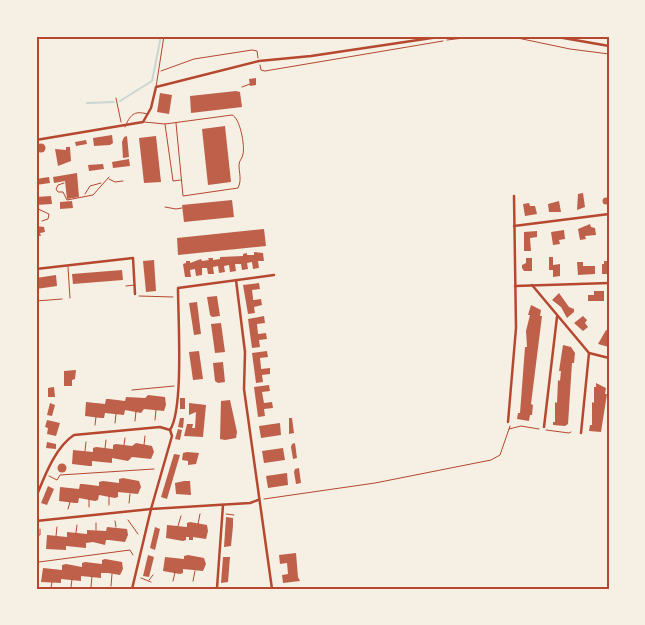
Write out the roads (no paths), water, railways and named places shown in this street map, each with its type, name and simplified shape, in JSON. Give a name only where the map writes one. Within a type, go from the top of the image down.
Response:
[{"type":"street","points":[[36,140],[123,127],[143,122],[148,114],[156,87],[258,63],[445,36]]},
{"type":"street","points":[[552,36],[609,46]]},
{"type":"street","points":[[510,423],[515,350],[514,196]]},
{"type":"street","points":[[514,226],[609,214]]},
{"type":"street","points":[[36,269],[68,267],[74,264],[133,258],[137,295]]},
{"type":"street","points":[[170,430],[175,422],[178,385],[178,288],[274,275]]},
{"type":"street","points":[[236,280],[245,352],[244,389],[272,589]]},
{"type":"street","points":[[515,286],[609,283]]},
{"type":"street","points":[[532,285],[589,353],[609,358]]},
{"type":"street","points":[[544,427],[557,317]]},
{"type":"street","points":[[581,433],[589,353]]},
{"type":"street","points":[[36,497],[46,475],[65,444],[74,435],[160,427],[170,430]]},
{"type":"street","points":[[132,589],[151,509],[172,436],[170,430]]},
{"type":"street","points":[[36,520],[151,509],[223,505],[259,500]]},
{"type":"street","points":[[187,589],[217,588],[223,505]]},
{"type":"lane","points":[[156,87],[164,36]]},
{"type":"lane","points":[[123,127],[134,113],[148,114]]},
{"type":"lane","points":[[143,122],[165,124],[236,116],[239,121],[243,154],[239,162],[241,182],[238,188],[184,196],[176,123]]},
{"type":"lane","points":[[165,124],[173,181],[182,180]]},
{"type":"lane","points":[[68,267],[70,298]]},
{"type":"lane","points":[[126,286],[135,285]]},
{"type":"waterway","points":[[120,101],[152,81],[161,36]]},
{"type":"waterway","points":[[87,103],[114,102]]}]
